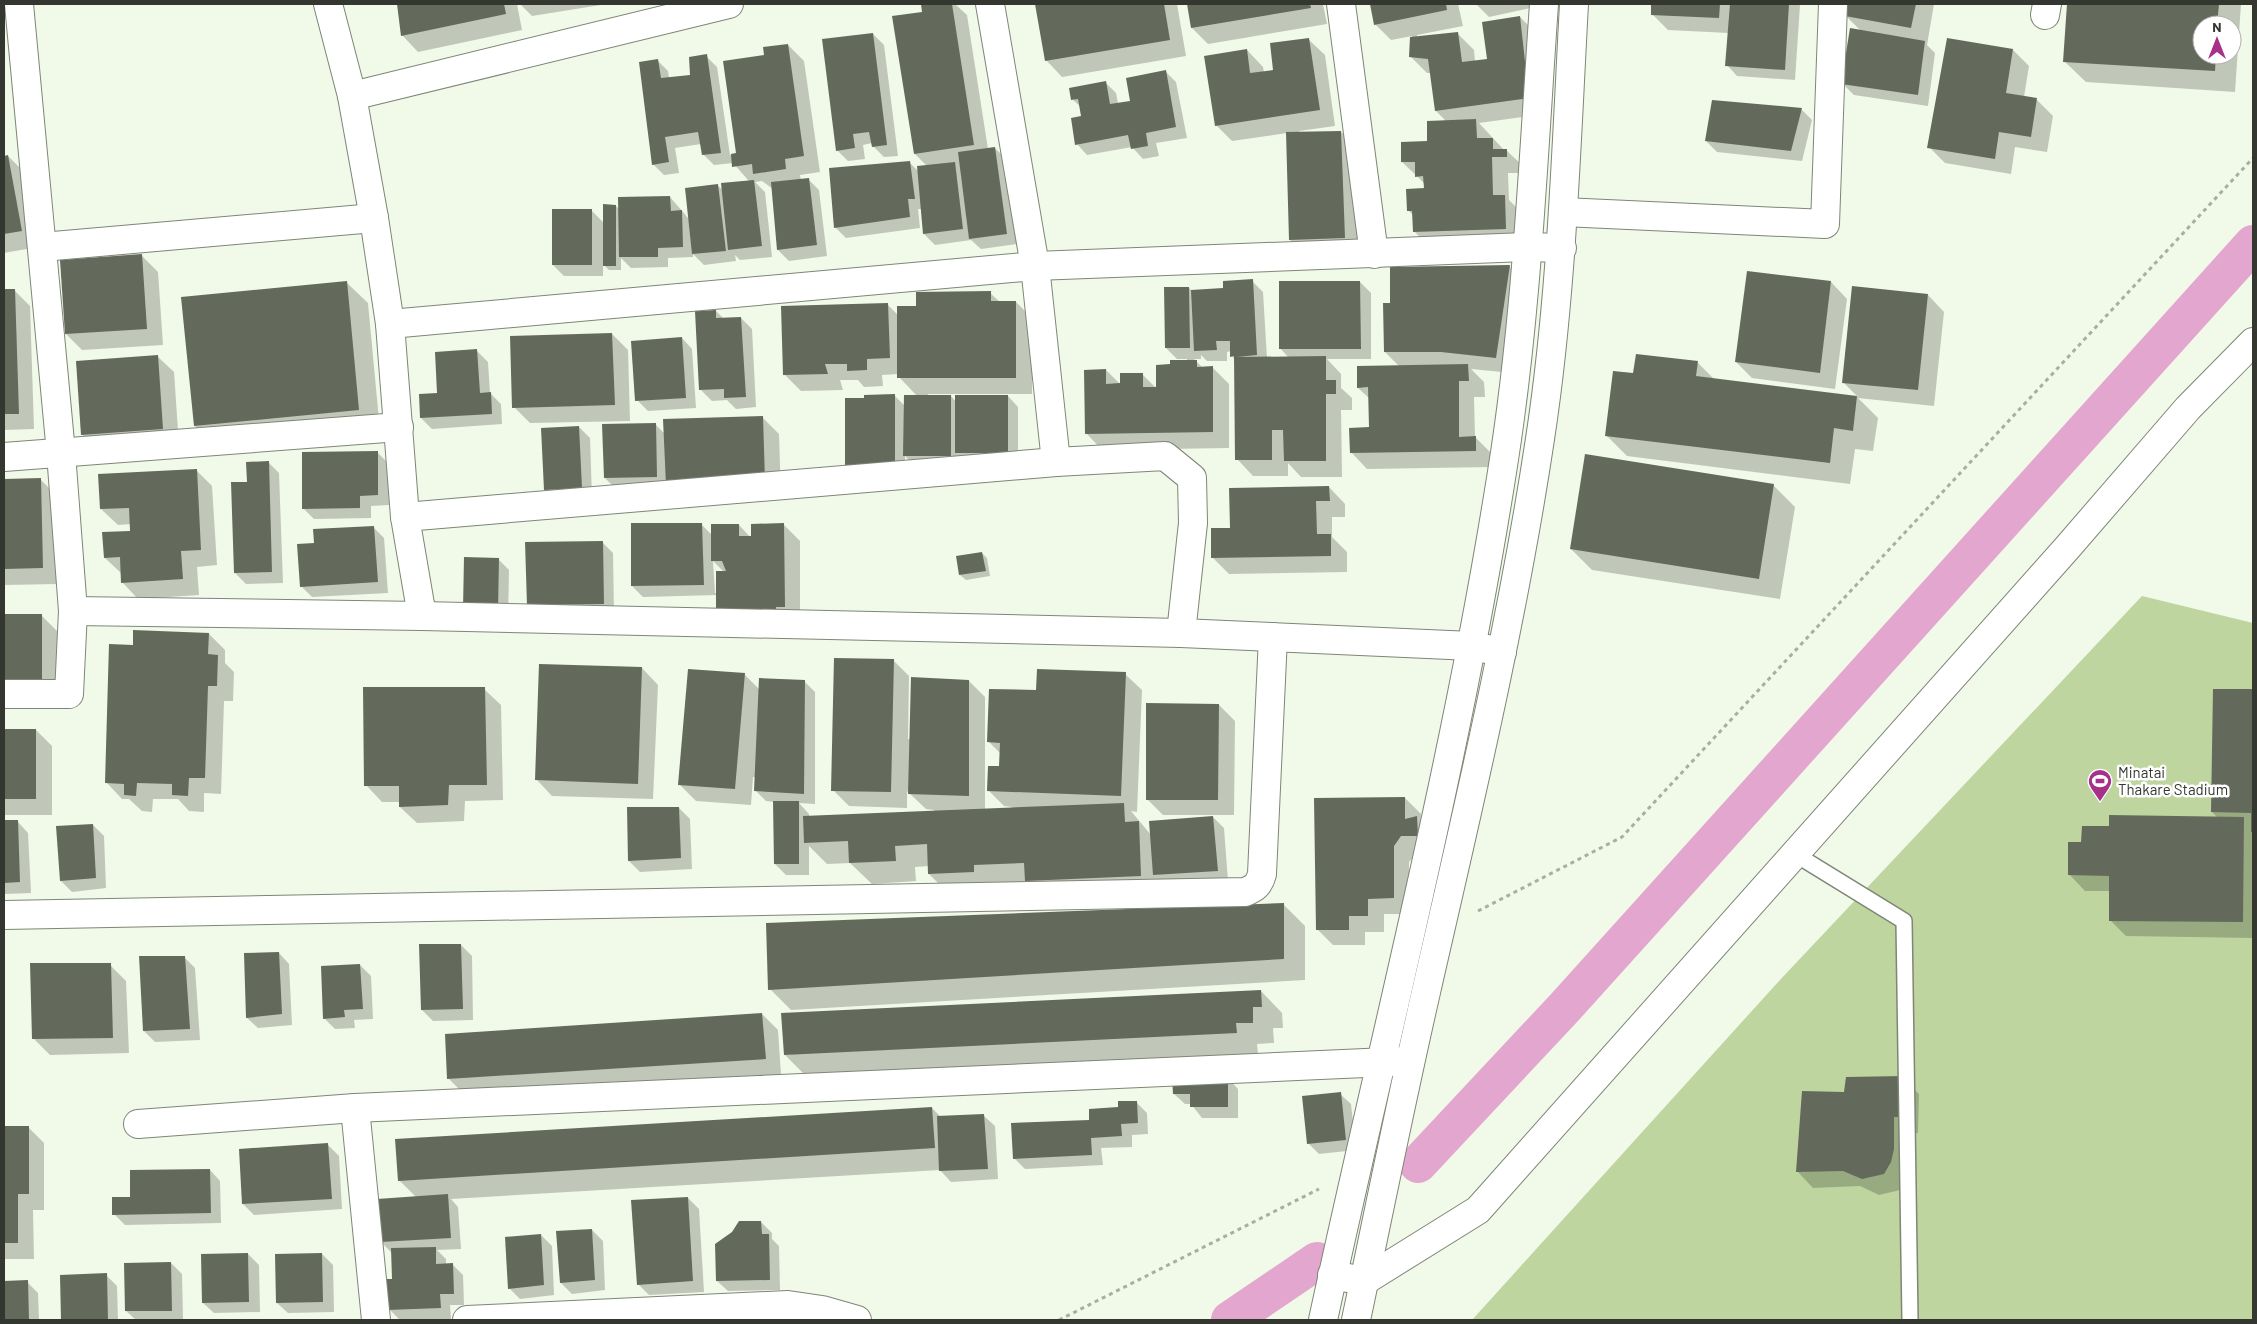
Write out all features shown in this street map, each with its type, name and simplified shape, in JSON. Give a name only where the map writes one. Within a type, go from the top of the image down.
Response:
[{"type":"street","points":[[4,6],[14,4]]},
{"type":"street","points":[[4,694],[69,694],[73,611],[61,453],[19,4]]},
{"type":"street","points":[[328,4],[352,96],[374,218],[390,324],[405,517],[422,616]]},
{"type":"street","points":[[352,96],[636,15],[729,4]]},
{"type":"street","points":[[990,4],[1035,266],[1056,462]]},
{"type":"street","points":[[1341,4],[1374,254]]},
{"type":"street","points":[[1323,1320],[1355,1171],[1382,1063],[1472,646],[1502,471],[1513,394],[1528,247],[1544,4]]},
{"type":"street","points":[[1356,1320],[1410,1061],[1502,652],[1541,436],[1562,248],[1574,4]]},
{"type":"street","points":[[1563,212],[1825,224],[1833,4]]},
{"type":"street","points":[[42,247],[374,218]]},
{"type":"street","points":[[390,324],[1035,266],[1528,247],[1562,248]]},
{"type":"street","points":[[1332,1275],[1364,1281],[1478,1210],[2188,408],[2253,342]]},
{"type":"street","points":[[4,457],[399,427]]},
{"type":"street","points":[[405,517],[1056,462],[1165,456],[1192,478],[1193,524],[1182,633]]},
{"type":"street","points":[[73,611],[422,616],[1182,633],[1472,646],[1502,652]]},
{"type":"street","points":[[4,915],[1245,892],[1260,883],[1262,874],[1274,638]]},
{"type":"street","points":[[138,1124],[355,1108],[1410,1061]]},
{"type":"street","points":[[355,1108],[376,1320]]},
{"type":"street","points":[[1355,1171],[1388,1165]]},
{"type":"street","points":[[467,1320],[788,1305],[822,1310],[857,1320]]},
{"type":"lane","points":[[1795,854],[1904,921],[1910,1320]]},
{"type":"path","points":[[1440,931],[1622,837],[2253,158]]},
{"type":"path","points":[[1059,1320],[1355,1171]]},
{"type":"green space","name":"Minatai Thakare Stadium","points":[[2142,596],[2253,623],[2253,1320],[1472,1320],[1779,981]]},
{"type":"building","points":[[397,4],[504,4],[506,14],[401,36]]},
{"type":"building","points":[[921,4],[952,4],[974,145],[914,154],[892,16],[922,12]]},
{"type":"building","points":[[1035,4],[1164,4],[1170,40],[1045,61]]},
{"type":"building","points":[[1187,4],[1310,4],[1311,8],[1191,28]]},
{"type":"building","points":[[1370,4],[1446,4],[1447,10],[1374,25]]},
{"type":"building","points":[[1651,4],[1720,4],[1719,18],[1651,15]]},
{"type":"building","points":[[1730,4],[1789,4],[1785,70],[1725,66]]},
{"type":"building","points":[[1847,4],[1916,4],[1911,28],[1845,16]]},
{"type":"building","points":[[2067,4],[2219,4],[2218,15],[2192,15],[2192,65],[2215,65],[2215,71],[2063,62]]},
{"type":"building","points":[[1520,16],[1529,98],[1435,111],[1428,59],[1409,57],[1410,37],[1458,32],[1462,62],[1487,59],[1482,22]]},
{"type":"building","points":[[1850,28],[1925,41],[1918,95],[1841,84]]},
{"type":"building","points":[[873,33],[887,145],[872,147],[869,132],[853,134],[855,148],[836,151],[822,39]]},
{"type":"building","points":[[1309,38],[1320,110],[1215,126],[1204,56],[1247,49],[1250,73],[1273,70],[1270,43]]},
{"type":"building","points":[[1947,38],[2013,49],[2006,93],[2037,98],[2031,137],[1999,132],[1995,159],[1927,148]]},
{"type":"building","points":[[788,44],[804,156],[785,159],[786,169],[753,174],[752,164],[732,167],[731,154],[736,153],[723,61],[764,55],[763,47]]},
{"type":"building","points":[[707,54],[721,153],[702,155],[698,132],[665,137],[669,162],[652,165],[639,62],[658,59],[661,78],[690,75],[689,57]]},
{"type":"building","points":[[1166,70],[1176,127],[1146,133],[1148,146],[1131,149],[1128,135],[1075,145],[1071,118],[1081,116],[1078,99],[1071,100],[1069,88],[1106,81],[1110,104],[1130,101],[1126,78]]},
{"type":"building","points":[[1712,100],[1802,108],[1791,151],[1705,141]]},
{"type":"building","points":[[1476,119],[1477,138],[1493,138],[1493,149],[1507,149],[1507,157],[1492,157],[1493,195],[1505,195],[1506,229],[1413,232],[1412,211],[1407,211],[1406,189],[1424,188],[1423,176],[1415,177],[1415,162],[1401,162],[1401,142],[1427,141],[1427,121]]},
{"type":"building","points":[[1341,131],[1345,238],[1289,240],[1286,132]]},
{"type":"building","points":[[995,147],[1007,234],[969,239],[958,152]]},
{"type":"building","points":[[8,155],[22,231],[4,234],[4,156]]},
{"type":"building","points":[[910,161],[915,199],[908,199],[910,217],[834,228],[829,168]]},
{"type":"building","points":[[955,162],[963,229],[923,234],[917,166]]},
{"type":"building","points":[[809,178],[817,245],[777,250],[771,182]]},
{"type":"building","points":[[754,180],[762,246],[728,250],[721,183]]},
{"type":"building","points":[[718,184],[726,251],[692,254],[685,188]]},
{"type":"building","points":[[670,196],[671,211],[682,210],[683,247],[658,248],[658,257],[619,257],[618,197]]},
{"type":"building","points":[[603,204],[616,205],[616,266],[603,266]]},
{"type":"building","points":[[552,209],[592,209],[592,265],[552,265]]},
{"type":"building","points":[[142,254],[147,329],[65,334],[60,260]]},
{"type":"building","points":[[1510,265],[1496,358],[1441,352],[1384,352],[1383,303],[1390,303],[1390,267]]},
{"type":"building","points":[[1747,271],[1831,281],[1820,373],[1735,362]]},
{"type":"building","points":[[1253,279],[1257,355],[1237,357],[1326,356],[1326,380],[1336,380],[1336,394],[1326,394],[1326,461],[1284,461],[1283,430],[1272,430],[1272,460],[1235,460],[1234,356],[1230,357],[1230,341],[1216,341],[1217,350],[1194,351],[1191,290],[1223,288],[1223,281]]},
{"type":"building","points":[[347,281],[359,410],[194,426],[181,297]]},
{"type":"building","points":[[1279,281],[1360,281],[1361,349],[1279,349]]},
{"type":"building","points":[[1852,286],[1928,294],[1918,390],[1842,383]]},
{"type":"building","points":[[1164,287],[1189,287],[1190,348],[1165,348]]},
{"type":"building","points":[[4,289],[15,289],[19,414],[4,414]]},
{"type":"building","points":[[991,291],[991,301],[1016,301],[1016,378],[897,378],[897,306],[916,306],[916,292]]},
{"type":"building","points":[[888,303],[890,358],[867,359],[867,370],[847,371],[847,364],[825,364],[828,374],[783,375],[781,306]]},
{"type":"building","points":[[716,310],[716,318],[741,317],[746,397],[724,398],[724,389],[699,390],[695,311]]},
{"type":"building","points":[[612,333],[615,405],[512,408],[510,336]]},
{"type":"building","points":[[682,337],[686,398],[635,401],[631,341]]},
{"type":"building","points":[[477,349],[480,393],[491,392],[492,414],[420,418],[419,394],[437,393],[435,352]]},
{"type":"building","points":[[1636,354],[1698,361],[1696,376],[1857,396],[1853,431],[1834,428],[1830,463],[1605,436],[1613,371],[1633,373]]},
{"type":"building","points":[[158,355],[163,429],[81,435],[76,361]]},
{"type":"building","points":[[1170,360],[1197,360],[1197,367],[1213,366],[1213,432],[1085,434],[1084,370],[1106,369],[1106,384],[1120,383],[1120,373],[1143,373],[1143,387],[1156,387],[1156,365],[1170,364]]},
{"type":"building","points":[[1468,364],[1469,381],[1459,381],[1459,437],[1476,436],[1476,451],[1350,453],[1349,428],[1369,427],[1368,387],[1357,388],[1357,366]]},
{"type":"building","points":[[895,394],[895,465],[845,465],[845,398],[864,398],[864,395]]},
{"type":"building","points":[[904,395],[951,395],[951,456],[903,456]]},
{"type":"building","points":[[955,395],[1008,395],[1008,453],[955,453]]},
{"type":"building","points":[[763,416],[765,481],[666,485],[663,419]]},
{"type":"building","points":[[656,423],[657,477],[604,478],[602,424]]},
{"type":"building","points":[[579,426],[582,488],[544,490],[541,428]]},
{"type":"building","points":[[378,451],[378,495],[360,496],[360,508],[302,509],[302,452]]},
{"type":"building","points":[[1585,454],[1774,484],[1759,579],[1570,549]]},
{"type":"building","points":[[269,461],[272,572],[234,573],[231,482],[247,482],[246,462]]},
{"type":"building","points":[[197,469],[201,550],[181,551],[183,579],[121,583],[120,557],[104,558],[102,532],[130,531],[129,508],[100,509],[98,474]]},
{"type":"building","points":[[41,478],[43,568],[4,569],[4,479]]},
{"type":"building","points":[[1329,486],[1330,501],[1316,501],[1317,534],[1331,534],[1331,556],[1211,558],[1211,528],[1230,528],[1229,488]]},
{"type":"building","points":[[631,523],[702,523],[704,585],[631,586]]},
{"type":"building","points":[[784,523],[785,607],[776,607],[777,621],[757,621],[757,610],[716,610],[716,571],[726,571],[722,561],[711,561],[711,524],[739,524],[739,536],[751,536],[751,524]]},
{"type":"building","points":[[374,526],[378,582],[300,587],[297,544],[314,543],[313,529]]},
{"type":"building","points":[[603,541],[604,604],[527,605],[525,542]]},
{"type":"building","points":[[982,552],[986,571],[959,575],[956,556]]},
{"type":"building","points":[[464,557],[499,558],[498,610],[463,609]]},
{"type":"building","points":[[4,614],[42,614],[42,680],[4,679]]},
{"type":"building","points":[[133,630],[209,633],[208,654],[218,655],[217,686],[208,686],[205,778],[189,778],[188,796],[172,795],[172,784],[137,783],[136,796],[124,795],[124,784],[105,783],[109,644],[133,645]]},
{"type":"building","points":[[834,658],[894,659],[891,792],[831,791]]},
{"type":"building","points":[[539,664],[642,667],[638,784],[535,780]]},
{"type":"building","points":[[688,669],[745,673],[735,789],[678,785]]},
{"type":"building","points":[[1037,669],[1126,672],[1121,796],[987,791],[988,766],[999,766],[1000,743],[987,742],[989,689],[1036,690]]},
{"type":"building","points":[[911,677],[969,680],[969,796],[908,794]]},
{"type":"building","points":[[759,678],[805,680],[804,794],[754,791]]},
{"type":"building","points":[[363,687],[485,687],[487,785],[449,785],[448,805],[399,807],[399,786],[364,786]]},
{"type":"building","points":[[2213,689],[2253,689],[2253,832],[2251,832],[2251,813],[2211,812]]},
{"type":"building","points":[[1146,703],[1219,704],[1218,800],[1146,800]]},
{"type":"building","points":[[4,729],[36,729],[36,799],[4,799]]},
{"type":"building","points":[[1405,797],[1405,819],[1417,816],[1418,836],[1401,836],[1394,846],[1394,898],[1368,899],[1368,916],[1349,916],[1349,930],[1316,930],[1314,798]]},
{"type":"building","points":[[773,801],[799,801],[799,864],[774,864]]},
{"type":"building","points":[[1124,803],[1125,822],[1139,821],[1141,876],[1025,881],[1024,863],[974,865],[974,872],[928,874],[927,844],[895,846],[896,861],[849,863],[848,841],[804,843],[803,816]]},
{"type":"building","points":[[627,807],[679,807],[681,858],[628,861]]},
{"type":"building","points":[[2109,815],[2244,817],[2243,922],[2109,921],[2109,876],[2068,875],[2068,842],[2081,842],[2082,826],[2109,826]]},
{"type":"building","points":[[1213,816],[1218,871],[1153,875],[1149,821]]},
{"type":"building","points":[[4,820],[18,820],[20,882],[4,883]]},
{"type":"building","points":[[93,824],[96,878],[60,881],[56,826]]},
{"type":"building","points":[[1284,903],[1284,959],[768,990],[766,923]]},
{"type":"building","points":[[419,944],[461,944],[463,1009],[421,1010]]},
{"type":"building","points":[[279,952],[282,1014],[246,1018],[244,953]]},
{"type":"building","points":[[139,956],[185,956],[190,1029],[143,1031]]},
{"type":"building","points":[[30,963],[111,963],[113,1038],[32,1039]]},
{"type":"building","points":[[360,964],[363,1009],[344,1010],[345,1017],[323,1019],[321,966]]},
{"type":"building","points":[[1261,990],[1262,1007],[1253,1007],[1253,1023],[1236,1023],[1237,1033],[784,1055],[781,1013]]},
{"type":"building","points":[[762,1013],[766,1059],[447,1079],[445,1034]]},
{"type":"building","points":[[1904,1076],[1903,1117],[1894,1117],[1894,1149],[1891,1162],[1884,1174],[1862,1179],[1843,1171],[1796,1172],[1802,1091],[1844,1092],[1846,1077]]},
{"type":"building","points":[[1172,1077],[1228,1077],[1228,1107],[1190,1107],[1190,1094],[1173,1094]]},
{"type":"building","points":[[1341,1092],[1346,1140],[1307,1144],[1302,1096]]},
{"type":"building","points":[[1118,1101],[1137,1101],[1138,1123],[1121,1124],[1122,1136],[1091,1138],[1092,1155],[1013,1159],[1011,1123],[1089,1120],[1089,1109],[1118,1107]]},
{"type":"building","points":[[932,1107],[935,1148],[398,1181],[395,1139]]},
{"type":"building","points":[[984,1114],[988,1169],[939,1171],[937,1116]]},
{"type":"building","points":[[4,1126],[29,1126],[29,1194],[18,1194],[18,1243],[4,1243]]},
{"type":"building","points":[[328,1143],[332,1199],[242,1204],[239,1149]]},
{"type":"building","points":[[210,1169],[211,1213],[112,1215],[112,1197],[130,1197],[130,1170]]},
{"type":"building","points":[[448,1194],[451,1238],[380,1242],[377,1199]]},
{"type":"building","points":[[688,1197],[693,1281],[637,1285],[631,1200]]},
{"type":"building","points":[[739,1221],[761,1221],[762,1234],[769,1234],[770,1280],[716,1281],[715,1244],[732,1232]]},
{"type":"building","points":[[592,1229],[595,1280],[560,1283],[556,1231]]},
{"type":"building","points":[[541,1234],[544,1285],[508,1289],[505,1237]]},
{"type":"building","points":[[436,1247],[436,1264],[453,1263],[454,1294],[440,1294],[441,1308],[387,1310],[387,1279],[392,1279],[391,1248]]},
{"type":"building","points":[[248,1253],[249,1302],[202,1303],[201,1254]]},
{"type":"building","points":[[322,1253],[323,1302],[276,1303],[275,1254]]},
{"type":"building","points":[[171,1262],[172,1311],[125,1311],[124,1263]]},
{"type":"building","points":[[107,1273],[108,1320],[61,1320],[60,1275]]},
{"type":"building","points":[[28,1280],[29,1320],[4,1320],[4,1281]]},
{"type":"waterway","points":[[1418,1164],[1565,1007],[2253,244]]},
{"type":"waterway","points":[[1230,1320],[1317,1261]]},
{"type":"place","name":"Minatai Thakare Stadium","points":[[2100,802]]}]
